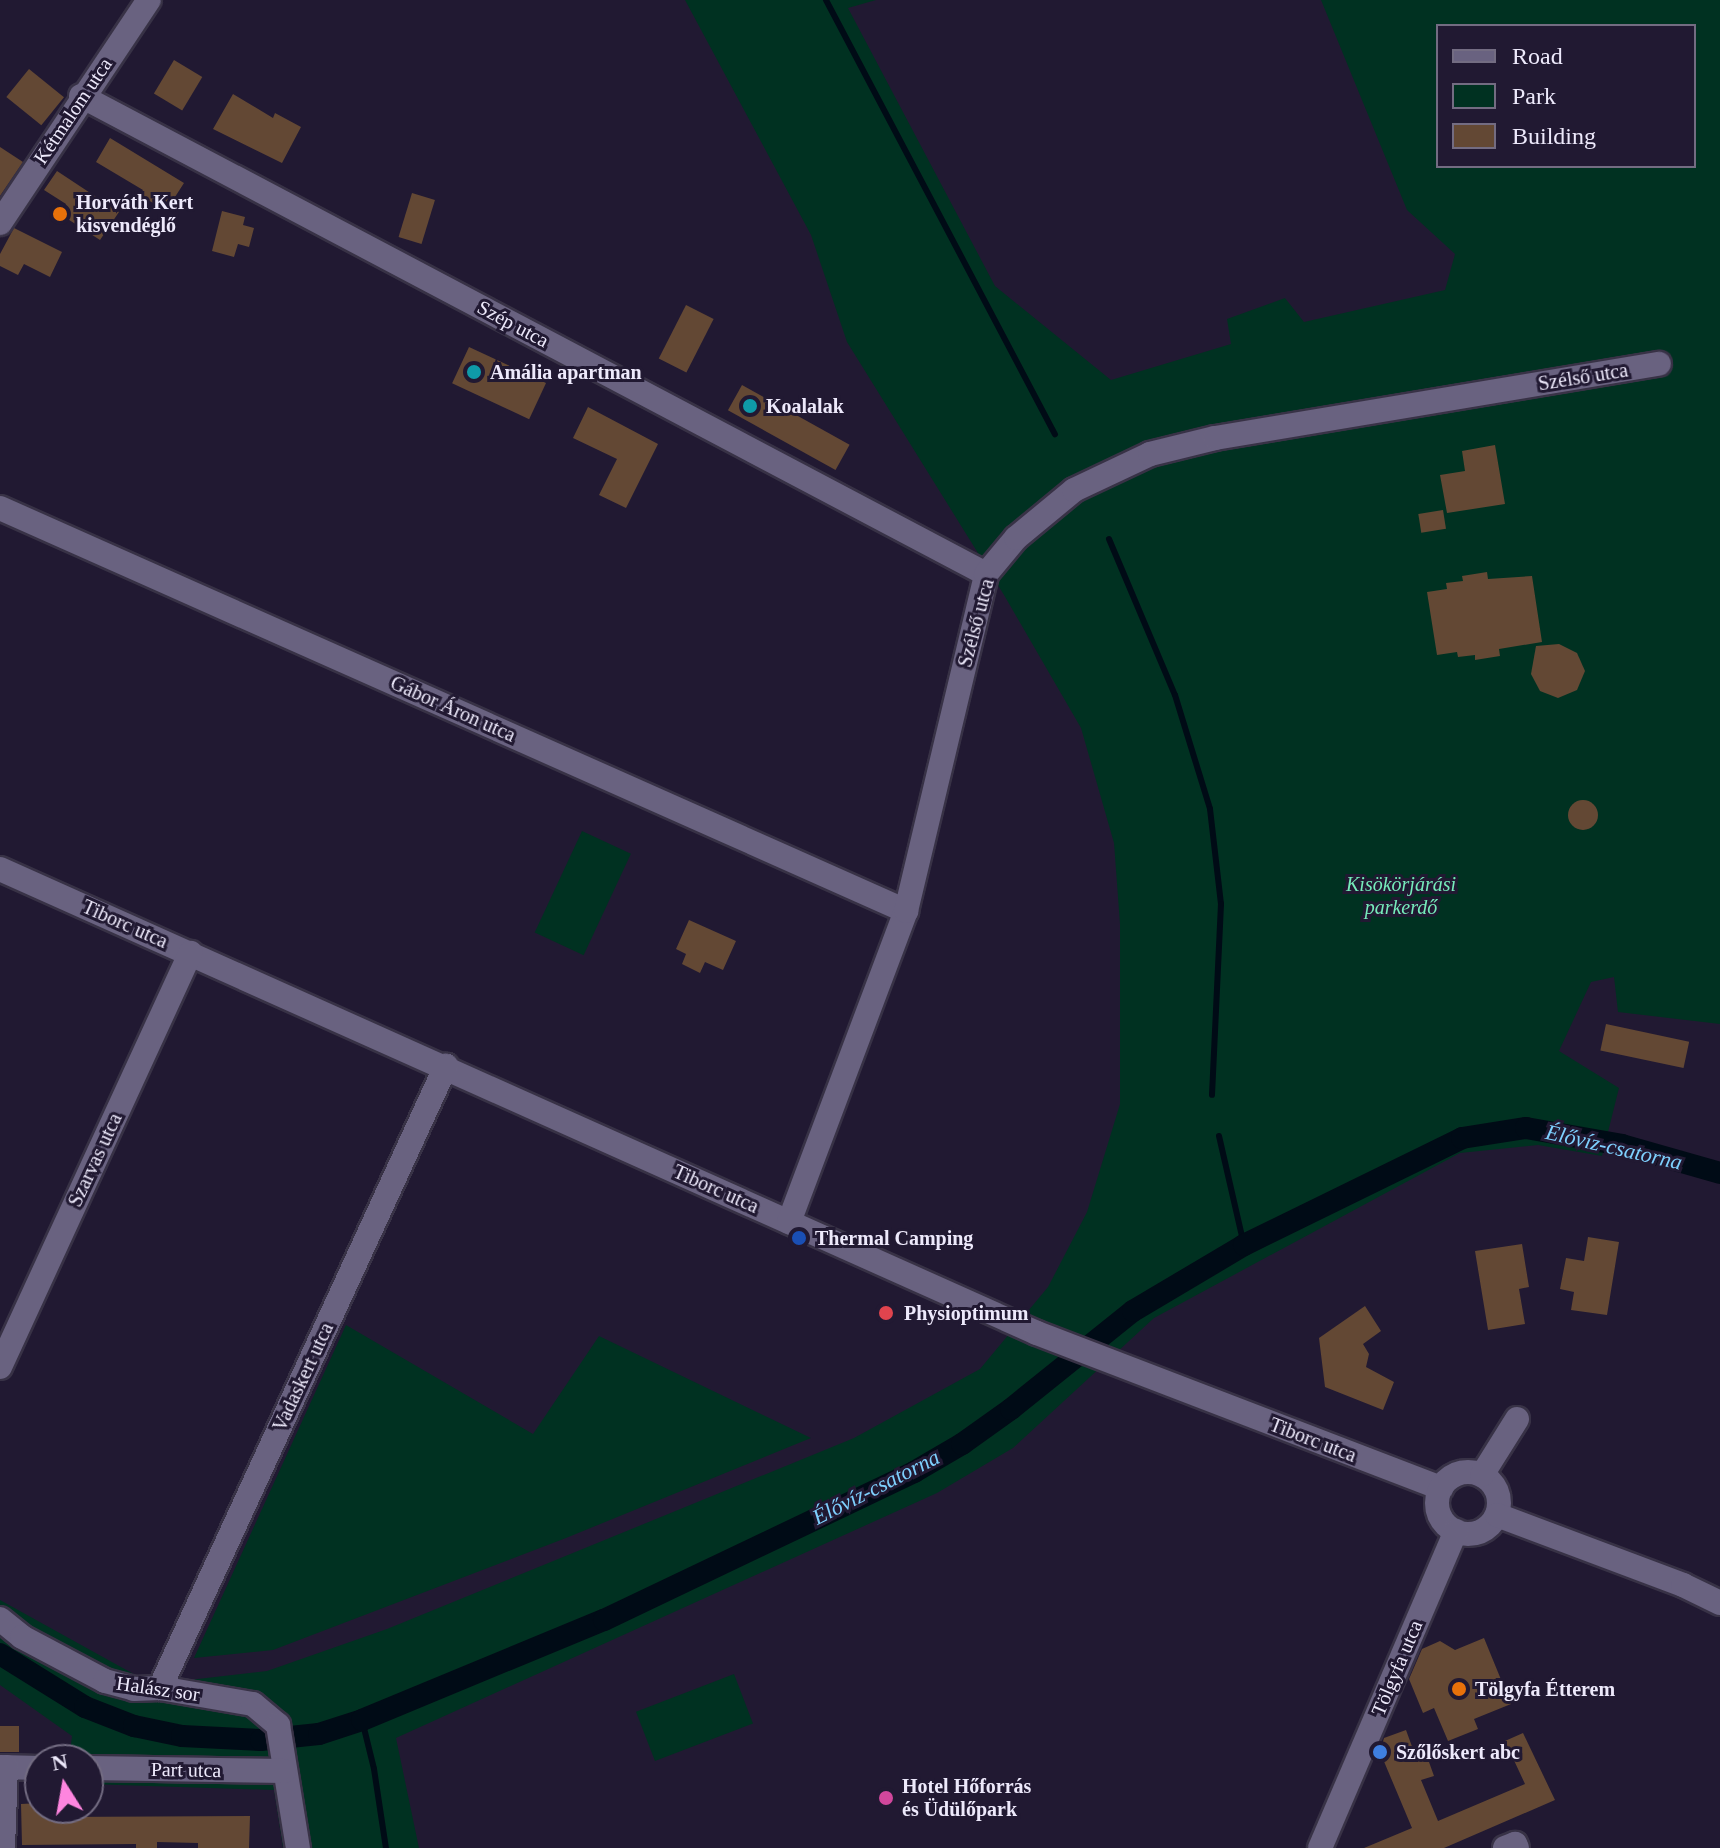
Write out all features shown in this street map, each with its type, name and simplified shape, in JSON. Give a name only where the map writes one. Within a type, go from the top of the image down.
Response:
[{"type":"street","name":"Kétmalom utca","points":[[0,223],[81,96],[149,0]]},
{"type":"street","name":"Szép utca","points":[[81,96],[986,574]]},
{"type":"street","name":"Szélső utca","points":[[789,1222],[906,911],[986,574],[1016,538],[1074,490],[1150,454],[1215,438],[1659,364]]},
{"type":"street","name":"Gábor Áron utca","points":[[0,508],[906,911]]},
{"type":"street","name":"Tiborc utca","points":[[0,869],[1054,1339],[1441,1488]]},
{"type":"street","name":"Szarvas utca","points":[[0,1367],[190,953]]},
{"type":"street","name":"Vadaskert utca","points":[[160,1688],[446,1066]]},
{"type":"street","points":[[1482,1475],[1517,1419]]},
{"type":"street","points":[[1466,1472],[1482,1475],[1493,1485],[1499,1499],[1497,1515],[1478,1532],[1456,1531],[1439,1513],[1441,1488],[1453,1475],[1466,1472]]},
{"type":"street","points":[[1497,1515],[1683,1585],[1720,1603]]},
{"type":"street","name":"Tölgyfa utca","points":[[1320,1848],[1456,1531]]},
{"type":"street","name":"Halász sor","points":[[0,1619],[22,1637],[105,1681],[134,1689],[160,1688],[253,1704],[278,1725],[298,1848]]},
{"type":"street","name":"Part utca","points":[[104,1767],[282,1761]]},
{"type":"street","points":[[3,1848],[3,1767],[24,1768]]},
{"type":"green space","name":"Kisökörjárási parkerdő","points":[[685,0],[876,0],[848,8],[995,286],[1111,380],[1231,344],[1227,319],[1285,298],[1304,322],[1445,290],[1455,254],[1407,210],[1321,0],[1720,0],[1720,1024],[1618,1012],[1614,977],[1591,982],[1559,1051],[1619,1088],[1602,1156],[1538,1145],[1460,1153],[1154,1318],[1013,1448],[937,1493],[396,1738],[419,1848],[283,1848],[274,1790],[104,1785],[104,1744],[71,1744],[72,1736],[0,1685],[0,1600],[139,1677],[189,1680],[267,1671],[387,1629],[854,1438],[980,1369],[1048,1287],[1087,1212],[1120,1104],[1120,924],[1114,843],[1081,728],[1004,595],[847,342],[811,235]]},
{"type":"green space","points":[[582,831],[631,854],[584,955],[535,933]]},
{"type":"green space","points":[[346,1325],[533,1434],[599,1336],[811,1438],[566,1538],[273,1650],[194,1658]]},
{"type":"green space","points":[[734,1674],[753,1723],[655,1761],[636,1712]]},
{"type":"building","points":[[174,60],[202,77],[182,110],[154,93]]},
{"type":"building","points":[[29,69],[64,97],[41,125],[6,97]]},
{"type":"building","points":[[233,94],[273,118],[275,113],[301,127],[282,163],[213,129]]},
{"type":"building","points":[[110,138],[184,183],[166,211],[140,195],[143,190],[96,162]]},
{"type":"building","points":[[0,147],[23,162],[0,196]]},
{"type":"building","points":[[57,171],[119,212],[100,240],[60,214],[66,204],[44,190]]},
{"type":"building","points":[[412,193],[435,200],[422,244],[399,237]]},
{"type":"building","points":[[222,211],[245,217],[243,225],[254,228],[249,247],[238,244],[234,257],[212,251]]},
{"type":"building","points":[[14,228],[62,252],[50,277],[24,264],[18,275],[0,266],[0,254]]},
{"type":"building","points":[[686,305],[714,319],[686,373],[659,358]]},
{"type":"building","points":[[469,347],[546,383],[529,419],[452,383]]},
{"type":"building","points":[[742,385],[850,445],[836,470],[728,410]]},
{"type":"building","points":[[588,407],[658,444],[626,508],[599,495],[617,459],[573,438]]},
{"type":"building","points":[[1495,445],[1505,504],[1447,513],[1440,475],[1465,471],[1462,451]]},
{"type":"building","points":[[1443,510],[1446,529],[1421,533],[1418,514]]},
{"type":"building","points":[[1487,572],[1488,579],[1532,576],[1542,642],[1499,649],[1500,656],[1475,660],[1475,655],[1458,657],[1457,652],[1437,655],[1427,592],[1447,589],[1446,583],[1463,581],[1462,576]]},
{"type":"building","points":[[1559,644],[1577,653],[1585,671],[1577,690],[1558,698],[1540,691],[1531,674],[1536,646]]},
{"type":"building","points":[[1583,800],[1589,801],[1597,809],[1597,821],[1589,829],[1583,830],[1577,829],[1569,821],[1568,815],[1569,809],[1577,801]]},
{"type":"building","points":[[689,920],[736,941],[723,970],[705,962],[700,973],[682,964],[686,954],[676,949]]},
{"type":"building","points":[[1606,1024],[1689,1042],[1684,1068],[1600,1050]]},
{"type":"building","points":[[1588,1237],[1619,1242],[1607,1315],[1571,1310],[1574,1292],[1560,1289],[1566,1258],[1584,1261]]},
{"type":"building","points":[[1522,1244],[1529,1287],[1519,1289],[1525,1324],[1488,1330],[1475,1251]]},
{"type":"building","points":[[1365,1306],[1381,1331],[1363,1344],[1369,1354],[1366,1367],[1394,1382],[1383,1410],[1325,1387],[1319,1338]]},
{"type":"building","name":"Tölgyfa Étterem","points":[[1484,1638],[1511,1704],[1474,1719],[1478,1729],[1448,1741],[1434,1708],[1423,1713],[1409,1679],[1422,1649],[1440,1641],[1455,1650]]},
{"type":"building","points":[[0,1726],[19,1726],[19,1752],[0,1752]]},
{"type":"building","points":[[1406,1730],[1414,1752],[1424,1748],[1434,1776],[1421,1780],[1438,1821],[1525,1784],[1505,1741],[1523,1733],[1555,1800],[1444,1848],[1364,1848],[1412,1828],[1380,1752],[1384,1738]]},
{"type":"building","points":[[21,1804],[24,1804],[24,1824],[104,1824],[104,1817],[250,1816],[249,1848],[198,1848],[198,1843],[157,1842],[157,1848],[136,1848],[136,1844],[22,1845]]},
{"type":"waterway","points":[[826,0],[1055,434]]},
{"type":"waterway","points":[[1109,539],[1175,695],[1210,809],[1221,904],[1212,1095]]},
{"type":"waterway","name":"Élővíz-csatorna","points":[[0,1654],[85,1707],[134,1726],[182,1736],[261,1740],[319,1734],[362,1720],[604,1620],[914,1472],[962,1444],[1011,1409],[1133,1311],[1244,1245],[1462,1138],[1526,1128],[1622,1145],[1720,1173]]},
{"type":"waterway","points":[[1219,1136],[1244,1245]]},
{"type":"waterway","points":[[362,1720],[374,1769],[386,1848]]},
{"type":"place","name":"Horváth Kert kisvendéglő","points":[[60,214]]},
{"type":"place","name":"Amália apartman","points":[[474,372]]},
{"type":"place","name":"Koalalak","points":[[750,406]]},
{"type":"place","name":"Thermal Camping","points":[[799,1238]]},
{"type":"place","name":"Physioptimum","points":[[886,1313]]},
{"type":"place","name":"Tölgyfa Étterem","points":[[1459,1689]]},
{"type":"place","name":"Szőlőskert abc","points":[[1380,1752]]},
{"type":"place","name":"Hotel Hőforrás és Üdülőpark","points":[[886,1798]]}]
